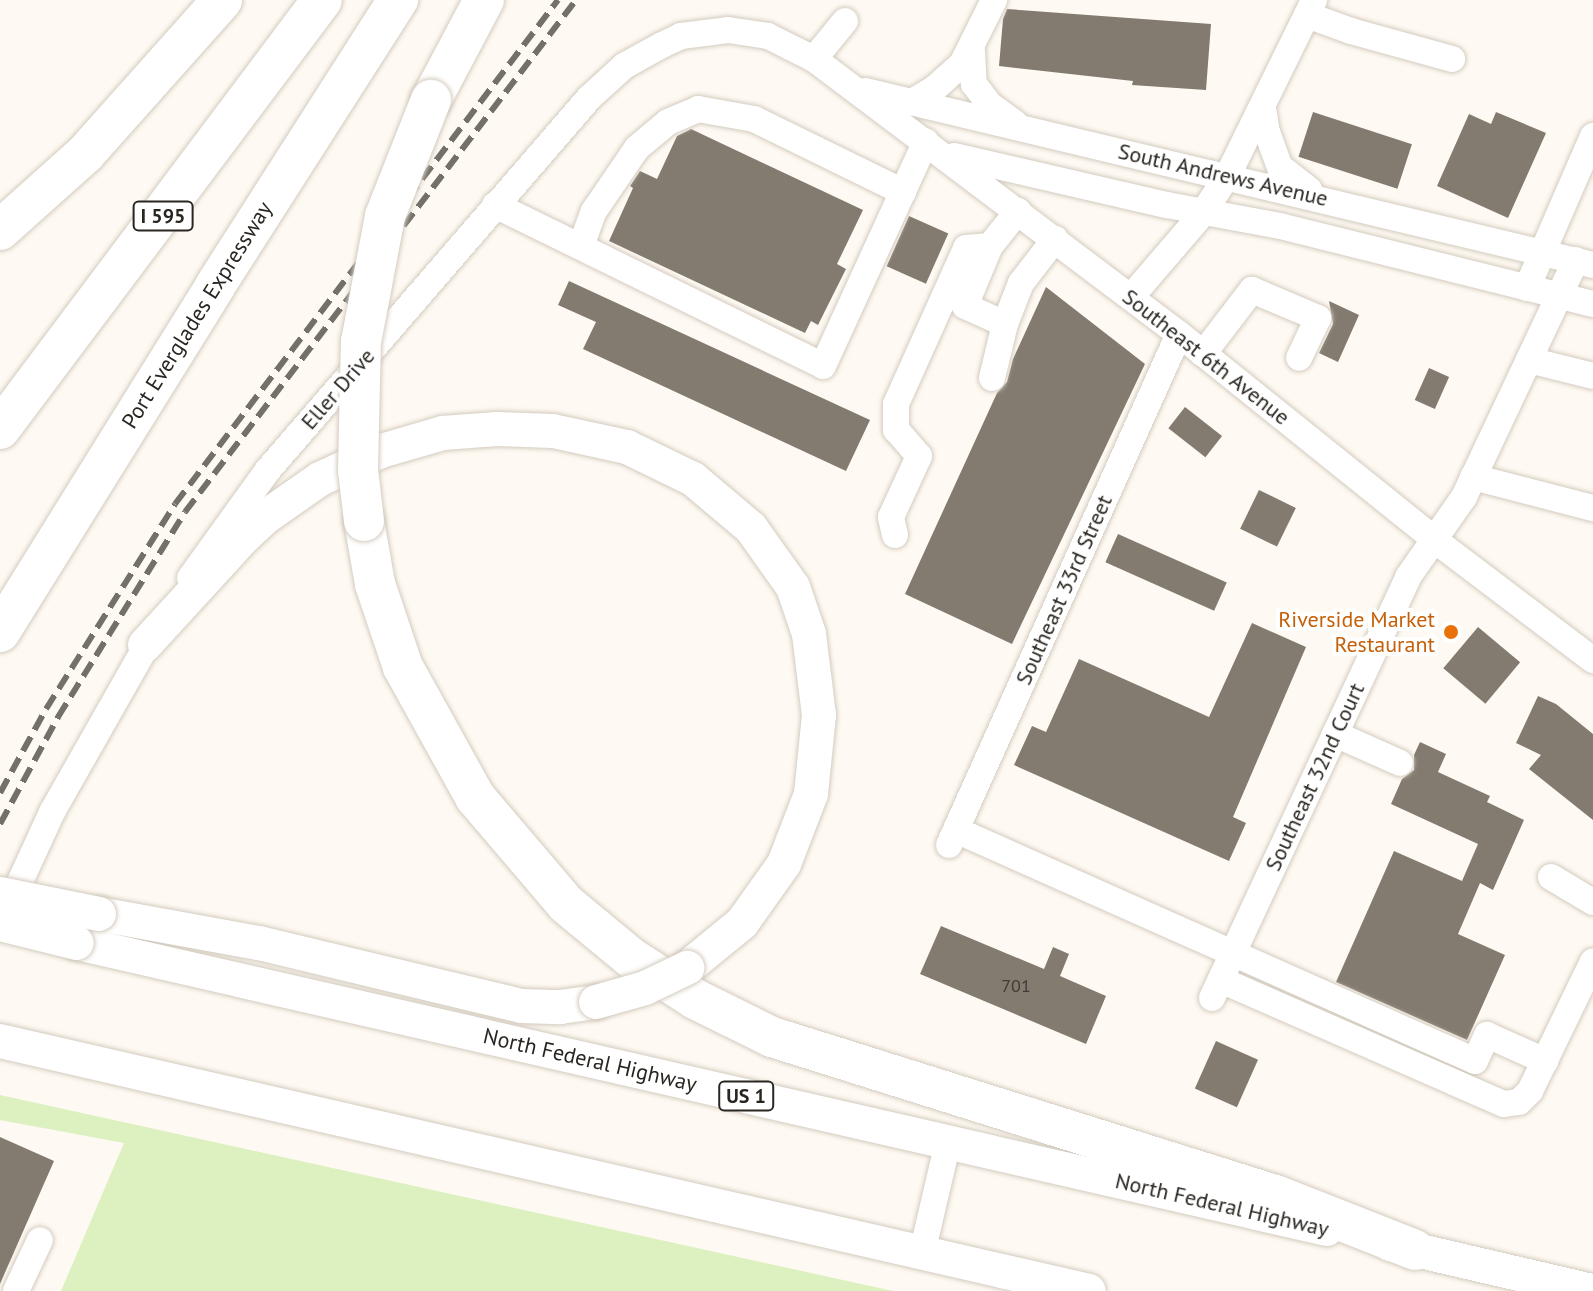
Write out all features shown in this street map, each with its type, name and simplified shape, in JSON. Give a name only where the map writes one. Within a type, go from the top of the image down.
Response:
[{"type":"highway","points":[[0,230],[85,154],[222,0]]},
{"type":"highway","name":"I 595","points":[[0,429],[322,0]]},
{"type":"highway","name":"Port Everglades Expressway","points":[[0,632],[215,286],[398,0]]},
{"type":"highway","points":[[484,0],[431,100],[385,216],[361,342],[358,470],[375,584],[403,667],[475,797],[566,904],[630,957],[695,999],[772,1037],[1278,1196],[1415,1250]]},
{"type":"main road","points":[[0,894],[273,946],[522,1006],[560,1007],[596,1002],[645,988],[687,968],[742,923],[784,864],[811,794],[819,715],[809,634],[802,607],[788,577],[751,528],[693,479],[627,447],[553,431],[497,429],[443,433],[381,451],[320,479],[267,516],[145,645]]},
{"type":"main road","name":"North Federal Highway","points":[[0,924],[1415,1250]]},
{"type":"main road","points":[[0,1041],[1089,1291]]},
{"type":"main road","name":"US 1","points":[[1415,1250],[1592,1291]]},
{"type":"street","points":[[912,102],[951,76],[972,51],[994,0]]},
{"type":"street","points":[[1131,297],[1203,213],[1228,175],[1311,7],[1351,31],[1452,59]]},
{"type":"street","points":[[814,59],[845,21]]},
{"type":"street","name":"Eller Drive","points":[[0,924],[52,812],[145,645],[261,480],[495,205],[607,80],[624,66],[662,45],[707,31],[738,30],[785,42],[814,59]]},
{"type":"street","points":[[972,51],[972,73],[981,95],[1024,130]]},
{"type":"street","name":"Southeast 6th Avenue","points":[[814,59],[1179,334],[1436,541],[1593,660]]},
{"type":"street","name":"South Andrews Avenue","points":[[853,88],[1585,262]]},
{"type":"street","points":[[1263,108],[1267,132],[1280,167],[1291,179],[1323,198]]},
{"type":"street","points":[[581,246],[594,211],[637,148],[668,122],[698,109],[754,119],[903,192]]},
{"type":"street","points":[[1527,288],[1543,252],[1581,196],[1593,136]]},
{"type":"street","points":[[495,205],[823,366],[903,192],[934,147]]},
{"type":"street","name":"South Andrews Avenue","points":[[934,147],[1203,213],[1280,226],[1593,304]]},
{"type":"street","points":[[1005,324],[965,306],[990,246],[1018,211]]},
{"type":"street","points":[[992,378],[1005,324],[1021,283],[1055,239]]},
{"type":"street","points":[[895,535],[891,517],[919,456],[896,430],[896,404],[966,248],[990,246]]},
{"type":"street","name":"Southeast 32nd Court","points":[[1545,1061],[1530,1091],[1519,1102],[1504,1104],[1217,989],[1408,577],[1436,541],[1473,477],[1559,296],[1585,262]]},
{"type":"street","points":[[1203,354],[1252,290],[1318,318],[1299,358]]},
{"type":"street","name":"Southeast 33rd Street","points":[[1179,334],[952,837],[1234,952]]},
{"type":"street","points":[[1529,360],[1593,376]]},
{"type":"street","points":[[1473,477],[1593,508]]},
{"type":"street","points":[[1335,734],[1400,763]]},
{"type":"street","points":[[1551,877],[1593,902]]},
{"type":"street","points":[[1234,952],[1475,1061],[1487,1035],[1545,1061],[1593,961]]},
{"type":"street","points":[[922,1253],[948,1142]]},
{"type":"street","points":[[16,1291],[40,1240]]},
{"type":"green space","points":[[0,1095],[893,1291],[61,1291],[124,1143],[0,1120]]},
{"type":"building","points":[[1007,9],[1211,24],[1206,90],[1132,85],[1133,81],[999,66],[1003,19]]},
{"type":"building","points":[[1313,112],[1412,144],[1397,189],[1298,157]]},
{"type":"building","points":[[1496,112],[1546,133],[1508,218],[1437,186],[1469,114],[1491,124]]},
{"type":"building","points":[[691,129],[863,210],[837,264],[846,269],[818,325],[811,321],[805,333],[609,241],[633,188],[630,186],[640,171],[657,179],[677,136]]},
{"type":"building","points":[[909,216],[948,233],[926,284],[887,266]]},
{"type":"building","points":[[569,281],[870,420],[846,471],[583,349],[596,322],[558,305]]},
{"type":"building","points":[[1046,287],[1145,364],[1012,644],[905,594],[997,393],[1007,382],[1013,359]]},
{"type":"building","points":[[1329,301],[1359,315],[1338,362],[1319,353],[1333,324]]},
{"type":"building","points":[[1429,368],[1449,377],[1435,409],[1415,400]]},
{"type":"building","points":[[1185,407],[1222,436],[1205,457],[1168,428]]},
{"type":"building","points":[[1259,490],[1296,508],[1277,547],[1240,529]]},
{"type":"building","points":[[1118,534],[1227,582],[1214,611],[1105,562]]},
{"type":"building","points":[[1252,623],[1306,647],[1233,817],[1246,823],[1229,861],[1014,765],[1032,726],[1046,732],[1079,659],[1209,717]]},
{"type":"building","points":[[1478,627],[1520,662],[1485,704],[1443,668]]},
{"type":"building","points":[[1538,696],[1556,704],[1593,734],[1593,820],[1529,769],[1541,755],[1516,743]]},
{"type":"building","points":[[1420,742],[1446,754],[1438,772],[1490,796],[1487,802],[1524,820],[1493,890],[1480,883],[1458,934],[1505,955],[1467,1040],[1336,982],[1394,851],[1462,881],[1478,844],[1391,804],[1402,779],[1414,770],[1414,755]]},
{"type":"building","points":[[941,926],[1044,969],[1053,947],[1069,954],[1060,976],[1106,996],[1086,1044],[920,974]]},
{"type":"building","points":[[1216,1041],[1258,1060],[1237,1107],[1195,1089]]},
{"type":"building","points":[[0,1137],[54,1161],[0,1284]]},
{"type":"railway","points":[[0,793],[46,709],[175,504],[558,0]]},
{"type":"railway","points":[[0,824],[58,717],[185,512],[576,0]]},
{"type":"place","name":"Riverside Market Restaurant","points":[[1451,632]]}]
